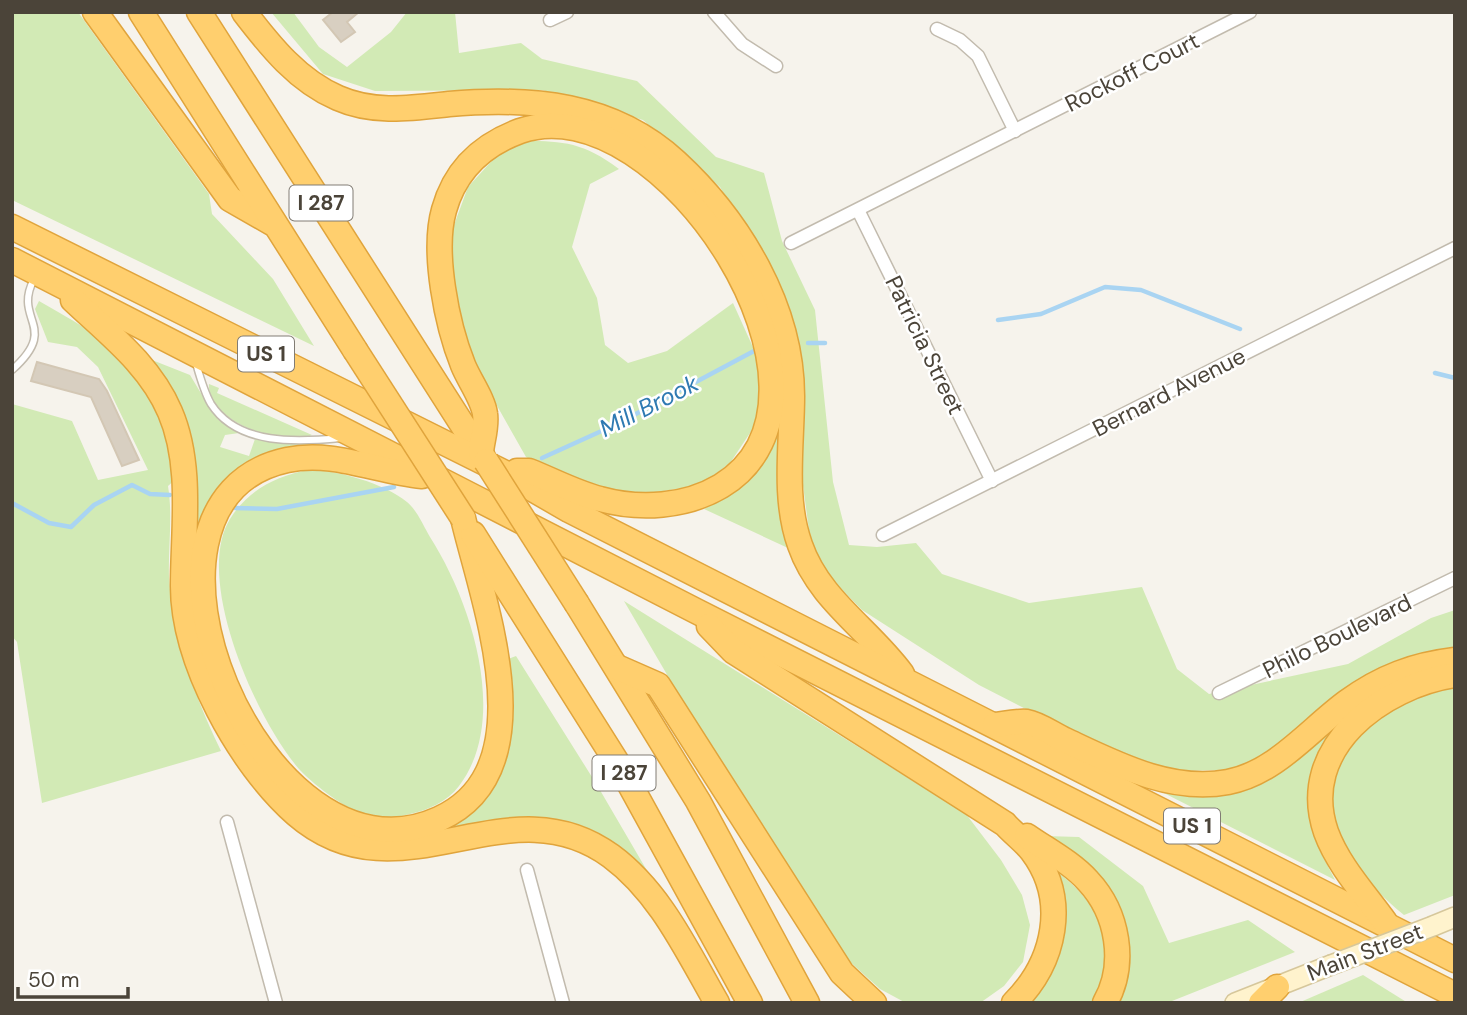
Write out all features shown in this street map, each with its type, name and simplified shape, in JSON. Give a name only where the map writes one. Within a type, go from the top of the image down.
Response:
[{"type":"highway","points":[[95,12],[230,199],[276,225]]},
{"type":"highway","name":"I 287","points":[[141,12],[463,518],[476,547],[623,772],[750,1003]]},
{"type":"highway","name":"I 287","points":[[199,12],[443,394],[490,462],[617,667],[698,801],[807,1003]]},
{"type":"highway","points":[[244,12],[292,68],[338,98],[382,109],[486,101],[543,102],[569,106],[627,127],[675,161],[720,210],[741,240],[771,294],[780,319],[791,368],[793,519],[803,555],[824,590],[884,649],[906,681]]},
{"type":"highway","points":[[544,125],[564,127],[608,140],[656,170],[699,215],[737,273],[761,323],[772,375],[769,422],[753,457],[740,472],[707,494],[676,503],[632,504],[600,499],[529,471],[490,462],[485,414],[461,361],[448,315],[440,235],[443,212],[450,193],[467,164],[479,152],[504,137],[526,129],[544,125]]},
{"type":"highway","name":"US 1","points":[[18,227],[490,462],[569,510],[1455,960]]},
{"type":"highway","name":"US 1","points":[[12,260],[696,611],[1455,995]]},
{"type":"highway","points":[[44,277],[137,361],[170,412],[182,456],[183,590],[191,635],[204,674],[227,724],[280,798],[297,815],[328,835],[356,847],[374,850],[411,848],[488,833],[533,829],[557,832],[594,846],[640,883],[662,910],[717,1003]]},
{"type":"highway","points":[[437,477],[389,473],[364,464],[318,457],[285,461],[261,470],[239,484],[222,503],[207,534],[201,578],[204,605],[214,649],[229,690],[261,745],[289,782],[304,796],[345,821],[380,831],[426,825],[461,805],[489,768],[501,726],[500,682],[476,547]]},
{"type":"highway","points":[[696,611],[733,651],[1005,824],[1018,829],[1087,880],[1106,906],[1116,938],[1114,978],[1105,1003]]},
{"type":"highway","points":[[995,726],[1027,722],[1150,776],[1193,784],[1227,783],[1252,775],[1271,763],[1346,703],[1382,680],[1419,664],[1455,660]]},
{"type":"highway","points":[[617,667],[658,685],[842,973],[874,1003]]},
{"type":"highway","points":[[1389,928],[1343,865],[1329,839],[1321,803],[1326,770],[1339,740],[1367,711],[1405,690],[1455,675]]},
{"type":"highway","points":[[1005,824],[1032,851],[1048,882],[1053,902],[1054,923],[1048,954],[1033,982],[1014,1003]]},
{"type":"highway","points":[[1407,971],[1430,1003]]},
{"type":"main road","name":"Main Street","points":[[1235,1003],[1269,995],[1331,965],[1455,917]]},
{"type":"street","points":[[550,20],[567,12]]},
{"type":"street","points":[[714,12],[742,44],[775,66]]},
{"type":"street","name":"Rockoff Court","points":[[791,243],[1250,12]]},
{"type":"street","points":[[937,29],[960,40],[978,56],[1015,131]]},
{"type":"street","name":"Patricia Street","points":[[858,209],[992,481]]},
{"type":"street","name":"Bernard Avenue","points":[[883,535],[1455,248]]},
{"type":"street","name":"Philo Boulevard","points":[[1219,693],[1455,578]]},
{"type":"street","points":[[227,822],[276,1003]]},
{"type":"street","points":[[527,870],[564,1003]]},
{"type":"lane","points":[[12,370],[31,353],[36,342],[26,294],[44,277]]},
{"type":"lane","points":[[193,352],[210,402],[234,426],[268,439],[313,441],[355,436]]},
{"type":"green space","points":[[12,12],[78,12],[209,194],[212,214],[273,279],[314,346],[12,200]]},
{"type":"green space","points":[[271,12],[293,12],[319,47],[347,67],[391,32],[407,12],[455,12],[459,53],[521,43],[542,59],[637,81],[716,157],[764,173],[782,241],[815,310],[833,482],[849,545],[877,547],[916,543],[942,574],[1029,603],[1142,587],[1177,669],[1209,694],[1348,664],[1431,618],[1455,610],[1455,647],[1390,663],[1244,769],[1186,771],[1135,765],[979,685],[862,610],[813,560],[800,463],[754,246],[720,187],[643,120],[542,90],[375,91],[323,74]]},
{"type":"green space","points":[[510,141],[555,142],[580,147],[619,169],[590,184],[572,247],[597,298],[605,345],[628,363],[667,351],[733,303],[761,365],[758,421],[730,463],[701,485],[632,496],[558,475],[526,457],[461,342],[447,244],[468,187]]},
{"type":"green space","points":[[39,301],[96,335],[124,357],[143,380],[154,403],[177,478],[168,486],[169,577],[175,622],[194,689],[221,751],[42,803],[17,642],[12,636],[12,404],[72,421],[98,480],[148,470],[98,367],[77,347],[48,342],[35,309]]},
{"type":"green space","points":[[152,360],[190,375],[211,410],[239,433],[225,435],[220,447],[249,456],[255,439],[321,444],[358,454],[291,449],[266,454],[251,461],[225,480],[215,493],[199,521],[194,537]]},
{"type":"green space","points":[[209,384],[219,388],[217,393],[312,435],[284,438],[249,429],[220,410],[211,398]]},
{"type":"green space","points":[[780,419],[788,548],[704,509],[732,491],[752,473],[767,450]]},
{"type":"green space","points":[[308,470],[332,472],[360,479],[386,489],[411,505],[445,563],[471,626],[483,695],[482,728],[474,759],[459,786],[443,801],[424,810],[379,820],[347,806],[315,784],[282,747],[249,685],[235,648],[224,612],[219,577],[221,545],[230,519],[254,492],[274,480]]},
{"type":"green space","points":[[624,601],[966,814],[1001,860],[1022,895],[1030,925],[1023,962],[1004,986],[980,1003],[906,1003],[880,989],[839,952],[800,902]]},
{"type":"green space","points":[[516,656],[597,785],[670,910],[589,833],[432,836],[480,799],[508,659]]},
{"type":"green space","points":[[1455,683],[1455,895],[1404,915],[1372,885],[1346,850],[1337,830],[1333,788],[1342,755],[1363,726],[1396,706]]},
{"type":"green space","points":[[1339,721],[1311,790],[1320,851],[1335,880],[1158,790],[1210,792]]},
{"type":"green space","points":[[1045,836],[1079,837],[1143,886],[1169,943],[1248,920],[1295,952],[1167,1003],[1112,1003],[1119,989],[1127,959],[1127,927],[1123,912],[1098,878]]},
{"type":"green space","points":[[1055,870],[1085,898],[1102,929],[1104,963],[1092,1003],[1029,1003]]},
{"type":"green space","points":[[1363,975],[1408,1003],[1298,1003]]},
{"type":"building","points":[[333,12],[359,12],[347,22],[355,32],[341,42],[323,20]]},
{"type":"building","points":[[37,362],[99,379],[139,460],[122,466],[91,397],[31,381]]},
{"type":"waterway","name":"Mill Brook","points":[[998,320],[1041,314],[1105,287],[1141,290],[1240,329]]},
{"type":"waterway","name":"Mill Brook","points":[[808,343],[825,343]]},
{"type":"waterway","name":"Mill Brook","points":[[542,458],[617,424],[754,351]]},
{"type":"waterway","name":"Mill Brook","points":[[1435,373],[1455,378]]},
{"type":"waterway","name":"Mill Brook","points":[[12,503],[49,523],[71,527],[94,505],[132,485],[150,494],[170,495]]},
{"type":"waterway","name":"Mill Brook","points":[[235,508],[277,509],[394,487]]}]
